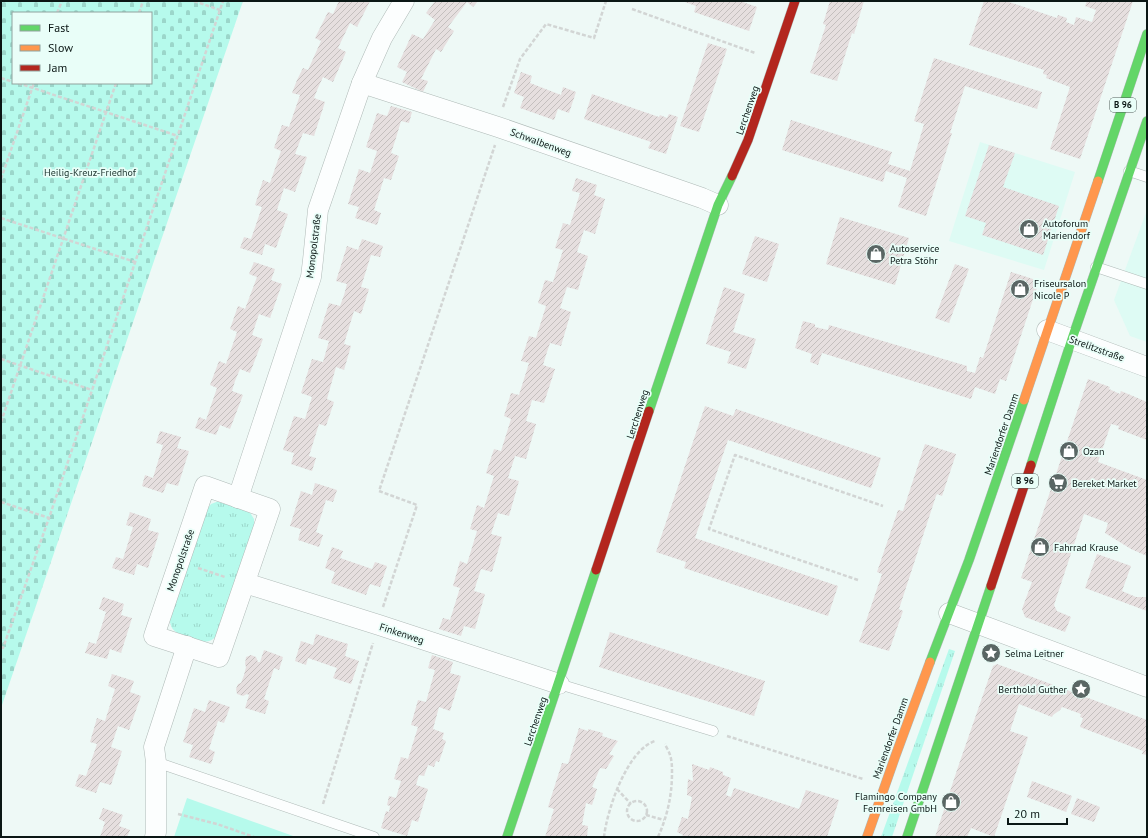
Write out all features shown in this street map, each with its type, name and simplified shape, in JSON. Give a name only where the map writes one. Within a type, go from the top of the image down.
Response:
[{"type":"main road","name":"Lerchenweg","points":[[507,837],[718,205],[748,140],[795,1]]},
{"type":"main road","name":"Mariendorfer Damm","points":[[867,837],[921,684],[983,521],[1147,34]]},
{"type":"main road","name":"B 96","points":[[907,837],[979,624],[1096,267],[1147,121]]},
{"type":"street","name":"Monopolstraße","points":[[238,498],[311,277],[318,210],[362,83],[382,38],[404,1]]},
{"type":"street","name":"Schwalbenweg","points":[[362,83],[498,127],[702,198],[718,205]]},
{"type":"street","name":"Strelitzstraße","points":[[1047,330],[1147,367]]},
{"type":"street","name":"Monopolstraße","points":[[205,486],[238,498],[270,509],[220,657],[154,636],[205,486]]},
{"type":"street","name":"Finkenweg","points":[[245,583],[559,684]]},
{"type":"street","points":[[949,613],[1147,687]]},
{"type":"street","points":[[155,837],[156,762],[154,746],[187,646]]},
{"type":"lane","points":[[1129,171],[1147,177]]},
{"type":"lane","points":[[1096,267],[1147,284]]},
{"type":"lane","points":[[559,684],[713,731]]},
{"type":"lane","points":[[156,762],[374,837]]},
{"type":"path","points":[[58,12],[62,1]]},
{"type":"path","points":[[139,12],[143,1]]},
{"type":"path","points":[[194,1],[220,10]]},
{"type":"path","points":[[1,647],[3,648],[49,518],[223,1]]},
{"type":"path","points":[[502,110],[520,59],[546,24],[594,38],[606,1]]},
{"type":"path","points":[[632,9],[758,54]]},
{"type":"path","points":[[1,78],[12,82]]},
{"type":"path","points":[[21,84],[178,136]]},
{"type":"path","points":[[1,180],[34,84]]},
{"type":"path","points":[[1,422],[116,84]]},
{"type":"path","points":[[319,818],[379,625],[381,613],[417,505],[379,492],[497,138]]},
{"type":"path","points":[[1,218],[135,262]]},
{"type":"path","points":[[1,359],[92,390]]},
{"type":"path","points":[[858,580],[710,529],[735,455],[883,506]]},
{"type":"path","points":[[1,502],[49,518]]},
{"type":"path","points":[[180,561],[245,583]]},
{"type":"path","points":[[713,731],[863,779]]},
{"type":"path","points":[[604,837],[605,826],[610,808],[626,771],[639,752],[655,740]]},
{"type":"path","points":[[658,837],[668,807],[672,786],[672,763],[665,744]]},
{"type":"path","points":[[617,789],[631,804]]},
{"type":"path","points":[[636,801],[643,803],[646,808],[646,815],[642,820],[632,820],[627,812],[628,806],[636,801]]},
{"type":"path","points":[[178,814],[217,824],[254,837]]},
{"type":"path","points":[[646,815],[664,820]]},
{"type":"shaded area","points":[[980,142],[1075,172],[1044,270],[949,241]]},
{"type":"shaded area","points":[[1147,210],[1147,342],[1130,336],[1114,300]]},
{"type":"green space","name":"Heilig-Kreuz-Friedhof","points":[[1,1],[243,1],[1,708]]},
{"type":"green space","points":[[219,501],[249,511],[254,519],[254,529],[220,630],[216,637],[205,642],[179,634],[172,628],[169,619],[204,513],[211,504]]},
{"type":"green space","points":[[949,649],[955,651],[892,837],[881,837]]},
{"type":"green space","points":[[187,798],[296,837],[174,837]]},
{"type":"building","points":[[339,1],[370,1],[357,27],[350,23],[338,48],[346,52],[333,82],[323,77],[314,98],[325,102],[314,136],[303,133],[295,154],[307,157],[295,192],[284,188],[277,210],[288,214],[276,248],[265,244],[262,255],[240,248],[244,237],[251,239],[262,207],[255,205],[263,180],[270,183],[281,151],[274,148],[278,136],[282,125],[289,127],[300,95],[292,93],[297,80],[303,68],[308,70],[321,41],[315,38],[328,12],[333,14]]},
{"type":"building","points":[[435,1],[478,1],[473,7],[467,2],[448,27],[454,31],[441,52],[436,49],[421,79],[428,81],[423,92],[402,82],[407,72],[397,67],[412,34],[423,39],[435,20],[426,13]]},
{"type":"building","points":[[682,1],[740,1],[757,7],[749,31],[694,12],[696,6]]},
{"type":"building","points":[[830,1],[864,1],[837,81],[810,73],[826,25],[823,24]]},
{"type":"building","points":[[984,1],[1006,1],[1057,18],[1058,15],[1067,18],[1066,22],[1074,25],[1076,17],[1092,22],[1096,10],[1085,6],[1087,1],[1133,1],[1080,159],[1050,149],[1070,87],[1046,78],[1047,75],[1043,74],[1044,70],[969,45]]},
{"type":"building","points":[[708,43],[727,49],[699,132],[680,126]]},
{"type":"building","points":[[934,58],[1042,92],[1037,109],[965,86],[926,216],[898,207],[907,178],[886,171],[883,182],[782,150],[791,120],[892,152],[888,164],[910,171],[924,124],[914,121]]},
{"type":"building","points":[[521,72],[532,76],[530,83],[561,95],[563,87],[576,92],[569,113],[558,109],[554,120],[520,108],[524,97],[514,93]]},
{"type":"building","points":[[592,94],[659,117],[660,115],[667,118],[669,114],[678,117],[666,154],[648,148],[651,142],[584,119]]},
{"type":"building","points":[[391,106],[412,112],[409,123],[401,121],[391,153],[399,156],[391,180],[384,178],[374,210],[381,213],[377,225],[355,218],[359,207],[348,204],[359,169],[370,173],[377,151],[366,147],[377,113],[387,116]]},
{"type":"building","points":[[989,145],[1015,153],[1003,187],[1059,206],[1043,255],[982,235],[986,223],[965,216]]},
{"type":"building","points":[[576,178],[597,185],[594,195],[605,199],[595,234],[584,230],[577,252],[588,256],[578,290],[567,287],[560,308],[571,312],[561,346],[550,343],[543,365],[555,369],[544,403],[532,400],[526,421],[536,424],[526,459],[515,456],[508,478],[519,481],[509,516],[498,513],[491,534],[502,537],[492,572],[481,569],[474,591],[485,594],[475,629],[464,626],[461,636],[439,629],[443,618],[450,620],[460,588],[453,586],[460,561],[467,564],[477,531],[470,529],[477,505],[484,508],[494,476],[486,473],[494,449],[501,451],[511,419],[504,416],[511,393],[519,395],[529,363],[521,361],[529,336],[536,338],[546,306],[538,303],[545,280],[553,282],[563,250],[555,248],[563,223],[570,225],[580,193],[572,191]]},
{"type":"building","points":[[840,217],[909,238],[895,285],[826,264]]},
{"type":"building","points":[[755,236],[779,244],[767,282],[742,274]]},
{"type":"building","points":[[362,239],[383,246],[380,257],[371,255],[361,287],[369,289],[361,314],[354,311],[344,344],[351,346],[344,370],[336,367],[327,399],[334,402],[326,426],[319,424],[309,456],[316,458],[312,471],[291,464],[294,453],[283,450],[294,416],[305,419],[312,397],[301,393],[312,359],[323,362],[329,341],[318,338],[329,303],[340,306],[344,295],[347,284],[336,281],[347,246],[358,250]]},
{"type":"building","points":[[254,262],[275,269],[271,280],[282,284],[270,318],[259,314],[252,335],[263,339],[250,373],[240,369],[235,381],[232,391],[243,395],[230,429],[220,425],[216,435],[195,428],[199,417],[206,420],[217,388],[210,385],[219,361],[226,364],[237,332],[230,329],[238,306],[245,309],[257,277],[249,274]]},
{"type":"building","points":[[955,264],[969,269],[949,323],[935,318]]},
{"type":"building","points":[[1011,272],[1039,281],[1006,381],[1000,379],[995,394],[975,387],[971,399],[822,353],[818,365],[810,362],[812,354],[795,348],[803,321],[815,324],[815,327],[828,330],[829,325],[967,366],[967,371],[975,373],[980,357],[983,358]]},
{"type":"building","points":[[724,287],[745,294],[733,332],[756,339],[746,369],[727,363],[731,352],[706,344]]},
{"type":"building","points":[[1088,379],[1110,387],[1109,389],[1120,394],[1121,391],[1147,402],[1147,440],[1118,429],[1119,426],[1111,424],[1098,462],[1147,480],[1147,556],[1131,549],[1105,533],[1108,523],[1084,514],[1054,605],[1057,611],[1071,617],[1065,632],[1025,617],[1022,609],[1032,582],[1021,578]]},
{"type":"building","points":[[705,406],[733,416],[736,409],[881,458],[871,488],[728,440],[718,469],[695,538],[838,586],[828,616],[684,568],[686,562],[656,552]]},
{"type":"building","points":[[160,431],[181,437],[177,448],[189,451],[178,486],[167,483],[163,493],[142,486],[145,475],[153,478],[163,445],[156,443]]},
{"type":"building","points":[[925,444],[956,454],[942,496],[937,494],[936,496],[899,609],[903,611],[889,651],[859,642],[882,574],[877,572],[898,510],[903,511]]},
{"type":"building","points":[[315,483],[337,490],[333,502],[326,500],[316,532],[323,535],[319,547],[298,540],[301,529],[290,526],[301,491],[312,495]]},
{"type":"building","points":[[130,512],[151,519],[148,530],[159,533],[148,568],[137,564],[134,575],[112,568],[116,557],[123,559],[133,527],[126,525]]},
{"type":"building","points":[[332,547],[343,551],[340,558],[372,569],[375,562],[387,566],[380,587],[370,584],[366,595],[331,583],[335,572],[325,568]]},
{"type":"building","points":[[1097,554],[1131,566],[1122,591],[1136,597],[1147,597],[1147,611],[1085,588]]},
{"type":"building","points":[[103,597],[124,604],[121,615],[132,618],[121,653],[110,649],[107,659],[85,653],[89,642],[96,644],[106,612],[99,609]]},
{"type":"building","points":[[610,632],[765,681],[754,716],[599,667]]},
{"type":"building","points":[[316,634],[348,644],[345,656],[359,661],[351,684],[333,678],[337,668],[308,658],[306,665],[295,661],[301,641],[313,645]]},
{"type":"building","points":[[264,650],[283,657],[279,670],[274,668],[264,699],[269,701],[265,714],[245,708],[249,695],[247,694],[243,696],[237,694],[236,689],[238,684],[241,683],[244,675],[246,657],[251,655],[256,657],[258,662],[260,662]]},
{"type":"building","points":[[432,655],[453,662],[450,673],[461,676],[450,711],[439,707],[433,729],[444,733],[442,739],[446,741],[439,762],[436,761],[434,767],[428,765],[424,776],[419,775],[416,785],[428,789],[418,822],[412,820],[407,836],[381,828],[386,811],[389,812],[390,806],[387,805],[389,796],[396,798],[401,781],[394,779],[401,757],[408,759],[418,727],[411,725],[418,700],[426,702],[435,670],[428,668]]},
{"type":"building","points":[[997,664],[1147,720],[1147,755],[1142,754],[1143,751],[1080,727],[1083,718],[1080,717],[1081,714],[1062,707],[1052,717],[1019,704],[1010,731],[1028,737],[994,837],[971,828],[967,837],[935,837],[993,666]]},
{"type":"building","points":[[112,674],[134,681],[130,692],[141,696],[129,730],[118,726],[111,747],[122,751],[111,785],[100,782],[96,793],[75,786],[79,774],[86,776],[97,744],[90,742],[97,718],[105,721],[115,689],[108,686]]},
{"type":"building","points":[[209,700],[230,707],[224,723],[218,721],[209,749],[215,752],[211,764],[189,757],[193,745],[183,742],[194,708],[205,712]]},
{"type":"building","points":[[579,728],[603,733],[602,736],[618,741],[609,754],[614,756],[606,769],[600,768],[592,787],[597,789],[592,805],[586,803],[582,825],[588,826],[587,837],[545,837],[554,809],[548,807],[562,763],[568,764]]},
{"type":"building","points":[[692,764],[709,770],[710,767],[723,772],[723,775],[731,778],[726,795],[731,797],[734,788],[799,809],[806,790],[839,800],[827,837],[682,837],[683,835],[677,832],[682,817],[688,819],[692,797],[687,795],[688,779],[693,781]]},
{"type":"building","points":[[1032,781],[1072,796],[1066,812],[1027,797]]},
{"type":"building","points":[[1077,798],[1100,807],[1094,822],[1071,814]]},
{"type":"building","points":[[103,808],[123,815],[119,826],[130,830],[127,837],[100,837],[105,822],[99,819]]},
{"type":"traffic: fast","points":[[1098,181],[1147,34]]},
{"type":"traffic: fast","points":[[1031,465],[1072,339],[1147,121]]},
{"type":"traffic: fast","points":[[649,411],[718,205],[732,176]]},
{"type":"traffic: fast","points":[[930,662],[969,560],[1024,400]]},
{"type":"traffic: fast","points":[[507,837],[596,570]]},
{"type":"traffic: fast","points":[[907,837],[991,586]]},
{"type":"traffic: slow","points":[[1024,400],[1098,181]]},
{"type":"traffic: slow","points":[[867,837],[930,662]]},
{"type":"traffic: jam","points":[[732,176],[748,140],[795,1]]},
{"type":"traffic: jam","points":[[596,570],[649,411]]},
{"type":"traffic: jam","points":[[991,586],[1031,465]]},
{"type":"place","name":"Autoforum Mariendorf","points":[[1029,229]]},
{"type":"place","name":"Autoservice Petra Stöhr","points":[[876,254]]},
{"type":"place","name":"Friseursalon Nicole P","points":[[1020,289]]},
{"type":"place","name":"Ozan","points":[[1069,451]]},
{"type":"place","name":"Bereket Market","points":[[1058,483]]},
{"type":"place","name":"Fahrrad Krause","points":[[1040,547]]},
{"type":"place","name":"Selma Leitner","points":[[991,653]]},
{"type":"place","name":"Berthold Guther","points":[[1081,689]]},
{"type":"place","name":"Flamingo Company Fernreisen GmbH","points":[[951,802]]}]
